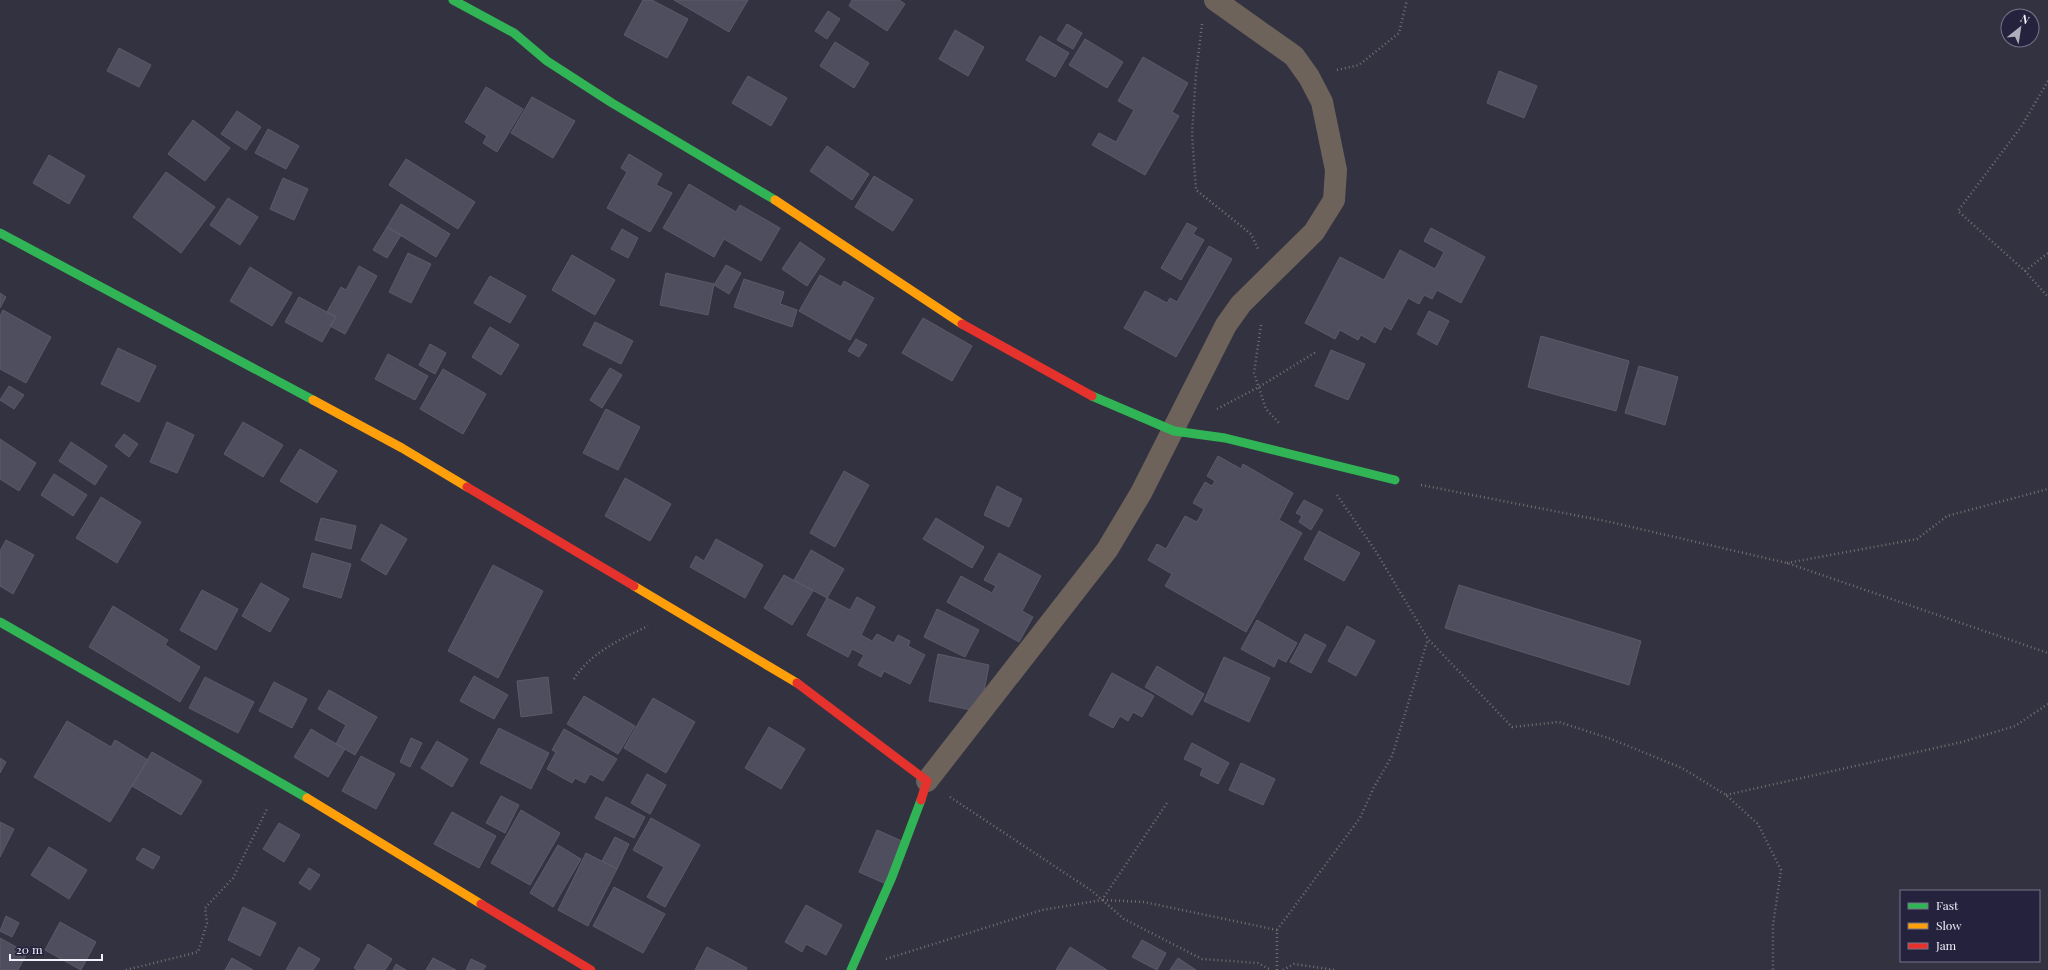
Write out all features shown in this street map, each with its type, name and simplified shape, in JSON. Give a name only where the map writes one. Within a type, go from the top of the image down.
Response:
[{"type":"street","points":[[453,0],[514,33],[547,61],[612,104],[751,184],[966,327],[1103,402],[1174,431],[1225,438],[1395,480]]},
{"type":"street","points":[[851,970],[889,888],[910,834],[927,781],[1107,550],[1141,493],[1174,431],[1226,325],[1241,304],[1314,232],[1334,200],[1336,170],[1328,129],[1322,102],[1309,77],[1294,56],[1215,0]]},
{"type":"street","points":[[0,233],[402,448],[803,686],[927,781]]},
{"type":"street","points":[[0,622],[280,782],[591,970]]},
{"type":"path","points":[[1309,77],[1359,65],[1399,33],[1407,0]]},
{"type":"path","points":[[1203,22],[1196,73],[1192,134],[1196,190],[1251,234],[1272,274]]},
{"type":"path","points":[[2048,81],[2020,126],[1958,211],[2025,271],[2048,297]]},
{"type":"path","points":[[2025,271],[2048,253]]},
{"type":"path","points":[[1261,324],[1254,373],[1266,409],[1282,426]]},
{"type":"path","points":[[1216,409],[1259,387],[1316,352]]},
{"type":"path","points":[[1314,460],[1375,550],[1428,639],[1512,727],[1559,722],[1611,739],[1682,768],[1726,795],[1758,824],[1781,870],[1773,925],[1773,970]]},
{"type":"path","points":[[1395,480],[1610,522],[1787,563],[2048,653]]},
{"type":"path","points":[[1787,563],[1917,539],[1948,516],[2048,489]]},
{"type":"path","points":[[574,679],[582,666],[621,639],[679,612]]},
{"type":"path","points":[[1277,970],[1277,930],[1360,818],[1374,787],[1392,756],[1428,639]]},
{"type":"path","points":[[1726,795],[1962,742],[2015,726],[2048,704]]},
{"type":"path","points":[[927,781],[1092,891],[1124,919],[1202,959],[1258,963],[1271,970]]},
{"type":"path","points":[[126,970],[198,952],[206,924],[205,908],[233,878],[280,782]]},
{"type":"path","points":[[1102,900],[1167,803]]},
{"type":"path","points":[[880,961],[1042,910],[1102,900],[1144,902],[1277,930]]},
{"type":"path","points":[[1283,970],[1294,964],[1335,970]]},
{"type":"building","points":[[643,0],[652,0],[688,19],[667,58],[624,35]]},
{"type":"building","points":[[674,0],[748,0],[729,32]]},
{"type":"building","points":[[852,0],[899,0],[905,4],[887,31],[849,6]]},
{"type":"building","points":[[828,11],[840,19],[827,39],[815,31]]},
{"type":"building","points":[[1067,24],[1082,33],[1073,49],[1057,40]]},
{"type":"building","points":[[955,30],[984,47],[968,76],[939,59]]},
{"type":"building","points":[[1040,36],[1069,53],[1055,77],[1026,60]]},
{"type":"building","points":[[1085,39],[1123,62],[1107,88],[1069,65]]},
{"type":"building","points":[[835,42],[869,63],[854,88],[820,66]]},
{"type":"building","points":[[119,48],[151,65],[139,87],[107,71]]},
{"type":"building","points":[[1143,57],[1188,83],[1172,112],[1179,116],[1145,175],[1092,145],[1099,133],[1116,142],[1134,110],[1118,101]]},
{"type":"building","points":[[1499,71],[1537,86],[1524,118],[1487,103]]},
{"type":"building","points":[[748,76],[787,98],[771,126],[732,103]]},
{"type":"building","points":[[486,87],[523,109],[497,152],[483,143],[487,136],[465,122]]},
{"type":"building","points":[[532,97],[575,121],[553,158],[511,133]]},
{"type":"building","points":[[237,111],[261,127],[246,150],[221,134]]},
{"type":"building","points":[[193,120],[230,148],[205,181],[168,154]]},
{"type":"building","points":[[268,129],[299,146],[286,169],[255,153]]},
{"type":"building","points":[[827,146],[869,174],[852,200],[810,171]]},
{"type":"building","points":[[629,154],[662,174],[656,185],[672,193],[650,232],[607,208],[627,172],[621,168]]},
{"type":"building","points":[[49,155],[85,176],[69,204],[33,183]]},
{"type":"building","points":[[406,159],[475,202],[458,229],[389,185]]},
{"type":"building","points":[[166,172],[215,207],[181,253],[133,217]]},
{"type":"building","points":[[874,176],[913,200],[893,231],[855,207]]},
{"type":"building","points":[[283,178],[308,189],[294,220],[270,209]]},
{"type":"building","points":[[689,184],[736,212],[740,205],[780,228],[761,261],[724,239],[714,257],[663,228]]},
{"type":"building","points":[[228,198],[258,217],[240,245],[210,225]]},
{"type":"building","points":[[401,204],[450,234],[436,257],[387,227]]},
{"type":"building","points":[[1187,223],[1197,228],[1193,234],[1204,240],[1181,280],[1161,268]]},
{"type":"building","points":[[387,227],[401,235],[387,258],[373,250]]},
{"type":"building","points":[[1431,228],[1485,257],[1461,303],[1437,290],[1432,299],[1424,295],[1419,304],[1408,298],[1391,330],[1384,326],[1375,343],[1361,335],[1358,340],[1340,330],[1335,339],[1305,323],[1340,257],[1384,280],[1400,250],[1435,269],[1444,252],[1424,241]]},
{"type":"building","points":[[622,229],[638,238],[628,258],[611,249]]},
{"type":"building","points":[[800,242],[825,259],[807,286],[782,269]]},
{"type":"building","points":[[1209,246],[1232,259],[1176,357],[1124,328],[1145,291],[1167,303],[1170,298],[1177,302]]},
{"type":"building","points":[[408,253],[431,264],[411,303],[389,292]]},
{"type":"building","points":[[572,255],[615,280],[595,315],[552,290]]},
{"type":"building","points":[[726,265],[741,273],[729,294],[714,285]]},
{"type":"building","points":[[359,266],[377,276],[345,334],[330,326],[336,317],[327,312],[341,287],[346,290]]},
{"type":"building","points":[[250,267],[292,293],[272,326],[230,301]]},
{"type":"building","points":[[666,273],[714,284],[708,315],[660,305]]},
{"type":"building","points":[[820,275],[841,287],[844,281],[874,298],[850,340],[799,311]]},
{"type":"building","points":[[490,276],[526,296],[510,323],[474,303]]},
{"type":"building","points":[[744,279],[784,292],[780,304],[797,310],[792,327],[734,307]]},
{"type":"building","points":[[0,293],[6,297],[0,308]]},
{"type":"building","points":[[299,297],[336,317],[322,342],[285,322]]},
{"type":"building","points":[[3,310],[51,337],[26,383],[0,369],[0,316]]},
{"type":"building","points":[[1429,311],[1449,321],[1437,345],[1417,334]]},
{"type":"building","points":[[923,318],[972,346],[952,381],[902,353]]},
{"type":"building","points":[[595,322],[633,341],[621,364],[583,345]]},
{"type":"building","points":[[490,327],[519,345],[501,375],[472,357]]},
{"type":"building","points":[[1541,336],[1629,361],[1616,411],[1528,387]]},
{"type":"building","points":[[856,339],[867,345],[859,357],[848,351]]},
{"type":"building","points":[[430,344],[446,353],[435,374],[419,365]]},
{"type":"building","points":[[118,348],[156,366],[139,402],[101,384]]},
{"type":"building","points":[[1331,350],[1365,364],[1348,400],[1315,386]]},
{"type":"building","points":[[388,354],[428,376],[415,400],[375,379]]},
{"type":"building","points":[[1639,366],[1678,377],[1665,425],[1625,413]]},
{"type":"building","points":[[610,368],[622,375],[602,408],[590,400]]},
{"type":"building","points":[[443,369],[486,394],[463,434],[420,409]]},
{"type":"building","points":[[9,386],[24,395],[14,409],[0,400]]},
{"type":"building","points":[[606,409],[640,427],[618,470],[583,453]]},
{"type":"building","points":[[167,422],[194,435],[177,473],[150,462]]},
{"type":"building","points":[[243,422],[283,445],[263,477],[224,454]]},
{"type":"building","points":[[124,434],[138,444],[129,457],[115,446]]},
{"type":"building","points":[[0,439],[36,463],[19,491],[0,479]]},
{"type":"building","points":[[71,442],[107,466],[95,485],[59,461]]},
{"type":"building","points":[[300,449],[337,471],[317,503],[280,481]]},
{"type":"building","points":[[1218,456],[1241,469],[1243,464],[1293,493],[1279,520],[1302,533],[1246,632],[1165,586],[1172,574],[1148,560],[1157,544],[1166,549],[1185,516],[1197,522],[1204,509],[1193,503],[1205,482],[1212,486],[1215,481],[1207,476]]},
{"type":"building","points":[[844,471],[869,485],[835,547],[810,533]]},
{"type":"building","points":[[54,474],[87,495],[73,516],[41,495]]},
{"type":"building","points":[[625,478],[671,504],[650,541],[605,516]]},
{"type":"building","points":[[997,486],[1022,499],[1009,527],[984,515]]},
{"type":"building","points":[[101,497],[141,522],[117,563],[76,538]]},
{"type":"building","points":[[1304,500],[1323,510],[1311,530],[1299,522],[1302,516],[1296,513]]},
{"type":"building","points":[[321,518],[356,526],[351,549],[315,540]]},
{"type":"building","points":[[936,518],[984,547],[972,568],[923,539]]},
{"type":"building","points":[[381,524],[407,539],[386,575],[361,560]]},
{"type":"building","points":[[1319,531],[1360,553],[1344,581],[1304,559]]},
{"type":"building","points":[[716,539],[763,565],[745,598],[690,567],[696,556],[704,561]]},
{"type":"building","points":[[6,540],[34,555],[13,594],[0,586],[0,551]]},
{"type":"building","points":[[811,550],[844,569],[827,598],[794,580]]},
{"type":"building","points":[[312,553],[351,564],[341,598],[303,587]]},
{"type":"building","points":[[999,553],[1041,576],[1022,611],[1033,617],[1019,642],[947,602],[961,576],[992,593],[996,586],[984,580]]},
{"type":"building","points":[[493,565],[543,591],[498,678],[448,651]]},
{"type":"building","points":[[784,575],[813,591],[792,625],[764,608]]},
{"type":"building","points":[[261,583],[289,599],[270,632],[242,616]]},
{"type":"building","points":[[1459,585],[1641,641],[1629,685],[1445,628]]},
{"type":"building","points":[[202,590],[238,609],[216,650],[180,630]]},
{"type":"building","points":[[857,597],[875,607],[861,635],[872,641],[877,634],[894,643],[898,635],[910,641],[908,646],[925,655],[910,684],[884,671],[881,677],[858,665],[864,655],[852,649],[848,657],[807,635],[827,598],[850,610]]},
{"type":"building","points":[[113,606],[168,640],[165,645],[200,667],[180,702],[89,647]]},
{"type":"building","points":[[937,609],[979,630],[965,657],[924,637]]},
{"type":"building","points":[[1257,620],[1297,643],[1286,662],[1278,658],[1274,667],[1241,649]]},
{"type":"building","points":[[1347,626],[1375,641],[1356,676],[1328,661]]},
{"type":"building","points":[[1305,634],[1326,645],[1311,673],[1290,662]]},
{"type":"building","points":[[938,654],[989,665],[980,712],[929,701]]},
{"type":"building","points":[[1224,657],[1270,678],[1249,722],[1204,701]]},
{"type":"building","points":[[1157,666],[1204,694],[1192,715],[1145,687]]},
{"type":"building","points":[[1112,673],[1154,696],[1142,717],[1133,712],[1128,721],[1120,716],[1113,728],[1089,715]]},
{"type":"building","points":[[474,676],[508,695],[494,719],[460,701]]},
{"type":"building","points":[[205,677],[254,702],[238,733],[189,708]]},
{"type":"building","points":[[548,677],[552,713],[521,717],[517,681]]},
{"type":"building","points":[[274,682],[307,699],[292,728],[259,711]]},
{"type":"building","points":[[329,690],[377,717],[355,755],[336,744],[346,725],[318,709]]},
{"type":"building","points":[[584,696],[635,726],[618,754],[567,724]]},
{"type":"building","points":[[653,698],[695,722],[666,773],[624,748]]},
{"type":"building","points":[[67,721],[111,747],[115,740],[148,760],[110,822],[34,777]]},
{"type":"building","points":[[769,727],[805,749],[781,789],[745,768]]},
{"type":"building","points":[[499,728],[549,753],[531,789],[480,763]]},
{"type":"building","points":[[311,729],[345,749],[328,777],[294,757]]},
{"type":"building","points":[[564,729],[617,759],[603,781],[590,774],[585,783],[575,778],[572,783],[547,769],[556,752],[552,750]]},
{"type":"building","points":[[411,738],[422,743],[410,767],[400,762]]},
{"type":"building","points":[[437,741],[468,759],[452,787],[421,768]]},
{"type":"building","points":[[1192,743],[1229,763],[1218,784],[1200,775],[1203,768],[1184,759]]},
{"type":"building","points":[[152,752],[202,781],[181,815],[132,786]]},
{"type":"building","points":[[361,756],[395,774],[376,809],[342,791]]},
{"type":"building","points":[[0,758],[6,762],[0,773]]},
{"type":"building","points":[[1241,763],[1275,779],[1263,805],[1229,790]]},
{"type":"building","points":[[647,774],[666,785],[650,814],[631,803]]},
{"type":"building","points":[[501,796],[519,805],[505,833],[486,823]]},
{"type":"building","points":[[606,797],[645,817],[634,838],[595,818]]},
{"type":"building","points":[[521,810],[560,833],[530,885],[491,863]]},
{"type":"building","points":[[452,812],[496,836],[479,868],[434,844]]},
{"type":"building","points":[[651,818],[700,845],[665,907],[647,897],[664,867],[633,850]]},
{"type":"building","points":[[0,822],[14,829],[0,857]]},
{"type":"building","points":[[279,823],[300,835],[284,862],[263,849]]},
{"type":"building","points":[[877,830],[904,842],[886,884],[859,872]]},
{"type":"building","points":[[615,837],[629,844],[617,869],[602,861]]},
{"type":"building","points":[[558,845],[581,859],[553,907],[530,893]]},
{"type":"building","points":[[49,847],[87,870],[69,899],[31,875]]},
{"type":"building","points":[[143,848],[160,857],[153,869],[136,859]]},
{"type":"building","points":[[586,853],[617,869],[588,926],[558,910]]},
{"type":"building","points":[[309,868],[320,875],[310,890],[299,883]]},
{"type":"building","points":[[614,887],[665,914],[643,953],[593,926]]},
{"type":"building","points":[[806,905],[842,925],[826,955],[806,944],[802,952],[785,942]]},
{"type":"building","points":[[243,907],[276,923],[260,956],[228,940]]},
{"type":"building","points":[[6,916],[19,923],[12,937],[0,931]]},
{"type":"building","points":[[60,922],[96,942],[81,970],[45,950]]},
{"type":"building","points":[[0,938],[27,953],[18,970],[0,970]]},
{"type":"building","points":[[1142,940],[1166,953],[1157,970],[1132,957]]},
{"type":"building","points":[[368,944],[392,959],[385,970],[357,970],[354,968]]},
{"type":"building","points":[[299,947],[320,959],[313,970],[286,970]]},
{"type":"building","points":[[707,947],[747,968],[746,970],[695,970]]},
{"type":"building","points":[[1070,947],[1107,970],[1056,970]]},
{"type":"building","points":[[232,958],[253,970],[225,970]]},
{"type":"building","points":[[433,958],[456,970],[426,970]]},
{"type":"building","points":[[1178,958],[1196,970],[1170,970]]},
{"type":"building","points":[[471,959],[486,966],[483,970],[466,970]]},
{"type":"building","points":[[396,964],[406,970],[393,970]]},
{"type":"traffic: fast","points":[[453,0],[514,33],[547,61],[612,103],[775,200]]},
{"type":"traffic: fast","points":[[0,233],[313,400]]},
{"type":"traffic: fast","points":[[1092,396],[1174,431],[1225,438],[1395,480]]},
{"type":"traffic: fast","points":[[0,622],[307,798]]},
{"type":"traffic: fast","points":[[851,970],[892,877],[921,800]]},
{"type":"traffic: slow","points":[[775,200],[962,324]]},
{"type":"traffic: slow","points":[[313,400],[402,448],[467,487]]},
{"type":"traffic: slow","points":[[634,586],[797,683]]},
{"type":"traffic: slow","points":[[307,798],[481,904]]},
{"type":"traffic: jam","points":[[962,324],[1092,396]]},
{"type":"traffic: jam","points":[[467,487],[634,586]]},
{"type":"traffic: jam","points":[[797,683],[927,781],[921,800]]},
{"type":"traffic: jam","points":[[481,904],[591,970]]}]
